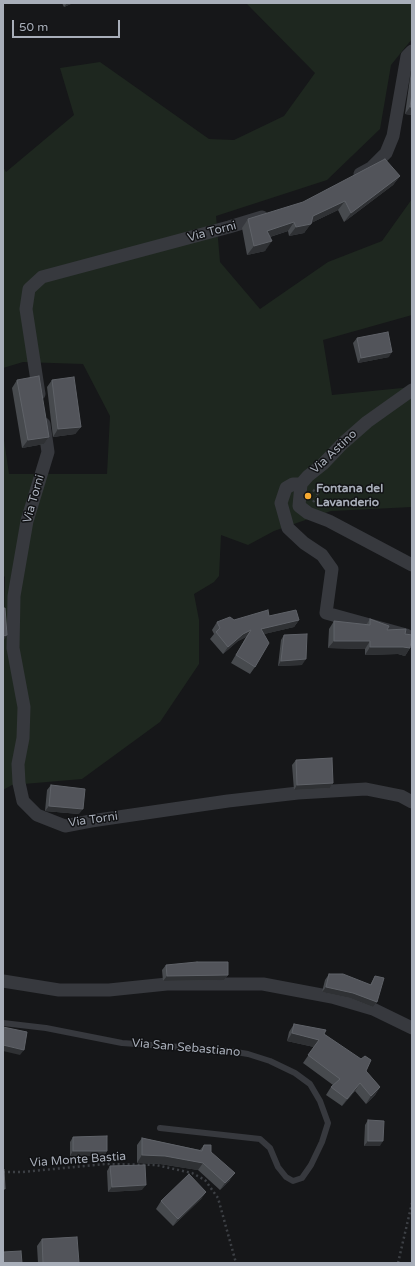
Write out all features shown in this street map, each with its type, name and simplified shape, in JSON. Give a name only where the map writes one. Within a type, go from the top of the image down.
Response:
[{"type":"street","points":[[352,179],[371,168],[386,153],[393,136],[407,56],[412,51]]},
{"type":"street","name":"Via Torni","points":[[277,212],[229,227],[42,277],[29,288],[26,309],[48,452],[27,521],[14,596],[13,648],[24,708],[23,738],[18,764],[19,783],[24,801],[37,815],[65,826],[228,801],[298,793],[366,789],[401,796],[412,802]]},
{"type":"street","name":"Via Astino","points":[[412,390],[367,422],[342,444],[323,464],[308,476],[306,487],[299,506],[308,513],[329,521],[412,565]]},
{"type":"street","points":[[306,487],[293,484],[286,488],[281,503],[288,528],[304,543],[322,555],[332,569],[326,613],[406,635],[412,639]]},
{"type":"street","points":[[3,981],[59,990],[109,990],[167,984],[263,984],[332,997],[373,1009],[412,1028]]},
{"type":"lane","name":"Via San Sebastiano","points":[[3,1023],[46,1028],[122,1043],[224,1050],[255,1056],[270,1061],[295,1073],[310,1084],[320,1101],[328,1123],[322,1142],[311,1165],[302,1178],[293,1181],[286,1177],[278,1167],[270,1148],[260,1140],[160,1128]]},
{"type":"path","points":[[306,487],[319,495],[312,504]]},
{"type":"path","name":"Via Monte Bastia","points":[[3,1172],[23,1172],[105,1164],[156,1165],[192,1174],[205,1180],[218,1198],[236,1263]]},
{"type":"path","points":[[398,1263],[412,1203]]},
{"type":"shaded area","points":[[412,3],[412,39],[391,65],[380,129],[327,180],[216,216],[220,262],[260,309],[328,262],[382,241],[412,199],[412,315],[323,340],[332,395],[412,387],[412,507],[331,511],[274,531],[248,545],[221,535],[219,576],[214,582],[194,594],[199,620],[199,664],[160,722],[82,779],[12,785],[3,790],[3,653],[5,577],[3,575],[3,433],[9,474],[107,474],[110,416],[83,364],[23,362],[3,368],[3,167],[6,172],[74,115],[60,68],[100,62],[209,139],[234,140],[284,116],[315,73],[247,4]]},
{"type":"building","points":[[412,94],[412,107],[410,107]]},
{"type":"building","points":[[385,159],[400,176],[351,213],[345,201],[313,216],[311,224],[296,227],[294,222],[267,231],[272,241],[254,246],[248,219],[303,202]]},
{"type":"building","points":[[388,332],[392,352],[361,358],[357,338]]},
{"type":"building","points":[[39,376],[49,437],[28,440],[17,380]]},
{"type":"building","points":[[74,377],[81,427],[58,429],[52,380]]},
{"type":"building","points":[[3,608],[5,608],[7,635],[3,636]]},
{"type":"building","points":[[268,610],[269,616],[296,610],[299,620],[261,629],[269,643],[255,667],[236,655],[251,630],[243,634],[228,647],[216,632],[220,628],[217,622],[230,617],[234,620]]},
{"type":"building","points":[[370,619],[389,626],[387,630],[406,629],[405,634],[412,635],[410,648],[370,647],[370,641],[334,641],[334,621],[370,625]]},
{"type":"building","points":[[307,634],[306,659],[281,661],[284,635]]},
{"type":"building","points":[[332,758],[333,783],[297,785],[296,760]]},
{"type":"building","points":[[51,785],[85,789],[83,809],[49,806]]},
{"type":"building","points":[[197,962],[228,962],[228,975],[167,976],[166,965]]},
{"type":"building","points":[[329,974],[343,974],[371,985],[375,976],[384,978],[377,1002],[353,993],[326,987]]},
{"type":"building","points":[[294,1024],[326,1030],[324,1034],[361,1059],[365,1056],[371,1060],[366,1071],[380,1087],[371,1096],[360,1083],[347,1099],[331,1087],[340,1079],[308,1055],[319,1040],[292,1033]]},
{"type":"building","points":[[3,1027],[27,1032],[24,1050],[3,1045]]},
{"type":"building","points":[[368,1120],[384,1121],[383,1141],[368,1141]]},
{"type":"building","points":[[107,1136],[107,1151],[73,1151],[73,1137]]},
{"type":"building","points":[[142,1138],[202,1151],[204,1145],[211,1145],[211,1152],[235,1173],[225,1183],[203,1163],[165,1156],[142,1155]]},
{"type":"building","points":[[145,1165],[146,1185],[112,1187],[110,1166]]},
{"type":"building","points":[[4,1169],[5,1189],[3,1189]]},
{"type":"building","points":[[189,1174],[206,1192],[178,1219],[161,1201]]},
{"type":"building","points":[[77,1237],[79,1263],[43,1263],[42,1239]]},
{"type":"building","points":[[21,1251],[22,1263],[3,1263],[3,1252]]},
{"type":"place","name":"Fontana del Lavanderio","points":[[308,496]]}]
